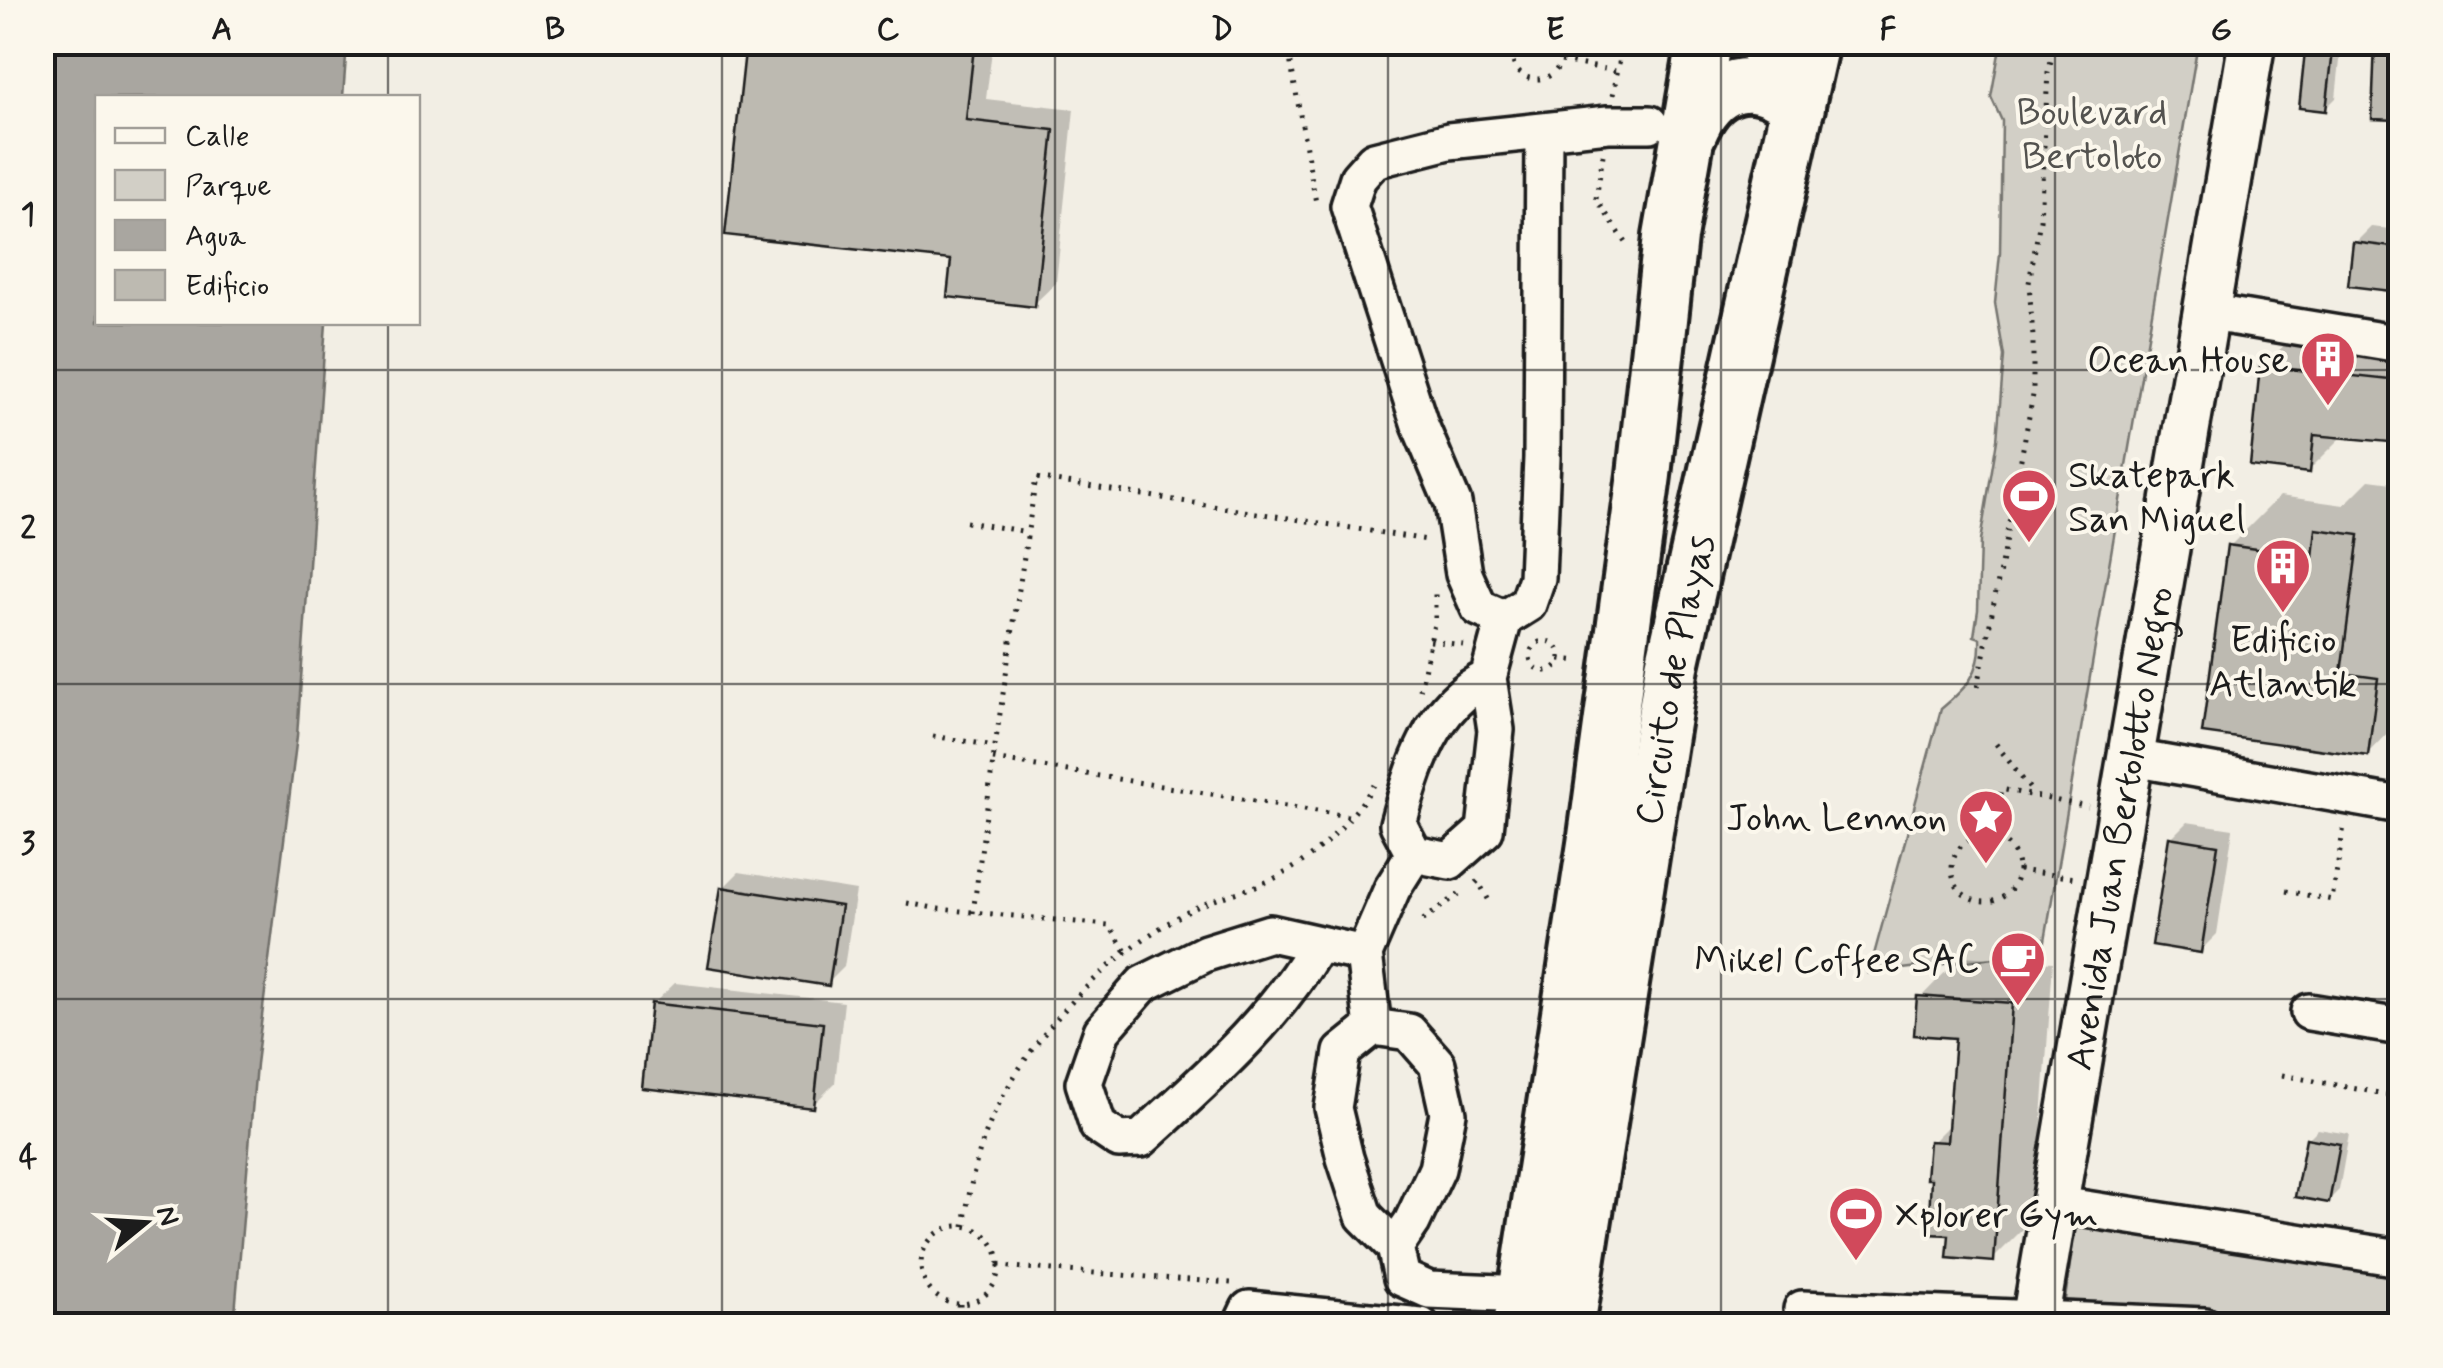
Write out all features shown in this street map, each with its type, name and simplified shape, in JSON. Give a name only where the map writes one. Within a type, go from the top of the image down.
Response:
[{"type":"highway","name":"Circuito de Playas","points":[[1522,1310],[1594,844],[1644,475],[1670,238],[1670,128],[1704,42]]},
{"type":"highway","points":[[1763,42],[1793,42]]},
{"type":"highway","name":"Circuito de Playas","points":[[1568,1326],[1672,666],[1812,42]]},
{"type":"highway","points":[[1670,128],[1699,112],[1715,95],[1736,86],[1770,88],[1781,92],[1798,108]]},
{"type":"main road","name":"Avenida Juan Bertolotto Negro","points":[[2034,1322],[2252,42]]},
{"type":"street","points":[[1504,619],[1479,608],[1464,574],[1453,502],[1420,425],[1349,206],[1358,178],[1374,160],[1450,141],[1608,124],[1670,128]]},
{"type":"street","points":[[1414,854],[1450,860],[1485,830],[1496,730],[1488,678],[1504,619],[1528,604],[1537,578],[1542,458],[1544,131]]},
{"type":"street","points":[[2205,312],[2400,344]]},
{"type":"street","points":[[1414,854],[1398,824],[1410,782],[1434,726],[1468,688],[1488,678]]},
{"type":"street","points":[[2132,758],[2400,805]]},
{"type":"street","points":[[1373,1027],[1364,954],[1392,889],[1414,854]]},
{"type":"street","points":[[1317,946],[1296,982],[1242,1046],[1141,1140],[1118,1140],[1098,1126],[1084,1084],[1102,1031],[1143,984],[1206,952],[1270,933],[1364,954]]},
{"type":"street","points":[[2308,1012],[2400,1027]]},
{"type":"street","points":[[1396,1247],[1437,1169],[1448,1113],[1437,1064],[1410,1032],[1373,1027],[1342,1052],[1333,1108],[1364,1216],[1396,1247],[1402,1278],[1429,1290],[1522,1310]]},
{"type":"street","points":[[2053,1204],[2400,1258]]},
{"type":"street","points":[[1242,1326],[1249,1309],[1421,1326]]},
{"type":"street","points":[[1802,1309],[2034,1322],[2205,1326]]},
{"type":"path","points":[[1287,42],[1320,218]]},
{"type":"path","points":[[1438,42],[1511,53]]},
{"type":"path","points":[[1514,42],[1512,61],[1521,75],[1536,80],[1552,74],[1561,60],[1558,42]]},
{"type":"path","points":[[1623,42],[1596,199],[1632,250]]},
{"type":"path","points":[[1978,687],[2033,395],[2034,337],[2029,283],[2040,220],[2048,72],[2056,42]]},
{"type":"path","points":[[1561,60],[1616,71]]},
{"type":"path","points":[[973,913],[994,746],[1036,478],[1430,541],[1427,526]]},
{"type":"path","points":[[966,522],[1028,532]]},
{"type":"path","points":[[1420,692],[1434,618],[1435,573]]},
{"type":"path","points":[[1547,641],[1560,651],[1560,659],[1557,666],[1543,671],[1536,668],[1530,654],[1534,647],[1547,641]]},
{"type":"path","points":[[1560,659],[1579,661]]},
{"type":"path","points":[[933,736],[994,746]]},
{"type":"path","points":[[1996,744],[2035,796]]},
{"type":"path","points":[[993,759],[1354,816]]},
{"type":"path","points":[[964,1226],[982,1144],[1000,1103],[1052,1020],[1127,953],[1196,908],[1272,879],[1337,835],[1380,776]]},
{"type":"path","points":[[1992,836],[2001,789],[2122,814]]},
{"type":"path","points":[[2286,891],[2332,900],[2348,797]]},
{"type":"path","points":[[1992,836],[2011,849],[2018,870],[2010,891],[1990,902],[1979,902],[1960,892],[1952,872],[1956,852],[1972,838],[1992,836]]},
{"type":"path","points":[[2018,870],[2110,883]]},
{"type":"path","points":[[1423,920],[1478,881],[1492,906]]},
{"type":"path","points":[[907,903],[1109,925],[1127,953]]},
{"type":"path","points":[[2282,1075],[2400,1097]]},
{"type":"path","points":[[964,1226],[987,1237],[998,1258],[998,1271],[978,1300],[960,1304],[942,1300],[932,1292],[925,1282],[921,1258],[932,1237],[942,1230],[964,1226]]},
{"type":"path","points":[[960,1304],[960,1326]]},
{"type":"green space","name":"Boulevard Bertoloto","points":[[2001,42],[2198,43],[2043,952],[1869,973],[1941,709],[1971,679],[1980,650],[1980,638],[1974,636],[1980,541],[1997,440],[2004,356],[1995,303],[2000,253],[2002,121],[1991,97]]},
{"type":"green space","points":[[2075,1227],[2400,1275],[2400,1325],[2064,1307]]},
{"type":"water","points":[[42,43],[347,43],[343,95],[95,95],[95,325],[326,325],[297,736],[256,1064],[234,1325],[43,1325]]},
{"type":"building","points":[[746,42],[931,42],[974,47],[966,120],[1054,130],[1035,307],[947,297],[951,260],[725,235]]},
{"type":"building","points":[[2306,42],[2334,42],[2326,111],[2299,108]]},
{"type":"building","points":[[2375,42],[2399,42],[2397,120],[2372,119]]},
{"type":"building","points":[[2353,242],[2400,248],[2400,292],[2348,286]]},
{"type":"building","name":"Ocean House","points":[[2260,366],[2400,381],[2400,443],[2314,435],[2310,473],[2250,466]]},
{"type":"building","name":"Edificio Atlantik","points":[[2316,529],[2359,535],[2341,673],[2378,678],[2368,756],[2202,733],[2227,545],[2313,557]]},
{"type":"building","points":[[2169,837],[2218,845],[2201,953],[2152,945]]},
{"type":"building","points":[[721,887],[841,906],[829,986],[708,967]]},
{"type":"building","points":[[1917,996],[2012,1003],[1994,1262],[1947,1258],[1949,1235],[1928,1234],[1929,1141],[1947,1142],[1955,1038],[1914,1035]]},
{"type":"building","points":[[651,1003],[823,1023],[814,1108],[642,1088]]},
{"type":"building","points":[[2306,1138],[2340,1144],[2329,1203],[2295,1197]]},
{"type":"place","name":"Ocean House","points":[[2328,408]]},
{"type":"place","name":"Skatepark San Miguel","points":[[2029,545]]},
{"type":"place","name":"Edificio Atlantik","points":[[2283,615]]},
{"type":"place","name":"John Lennon","points":[[1986,866]]},
{"type":"place","name":"Mikel Coffee SAC","points":[[2018,1008]]},
{"type":"place","name":"Xplorer Gym","points":[[1856,1263]]}]
